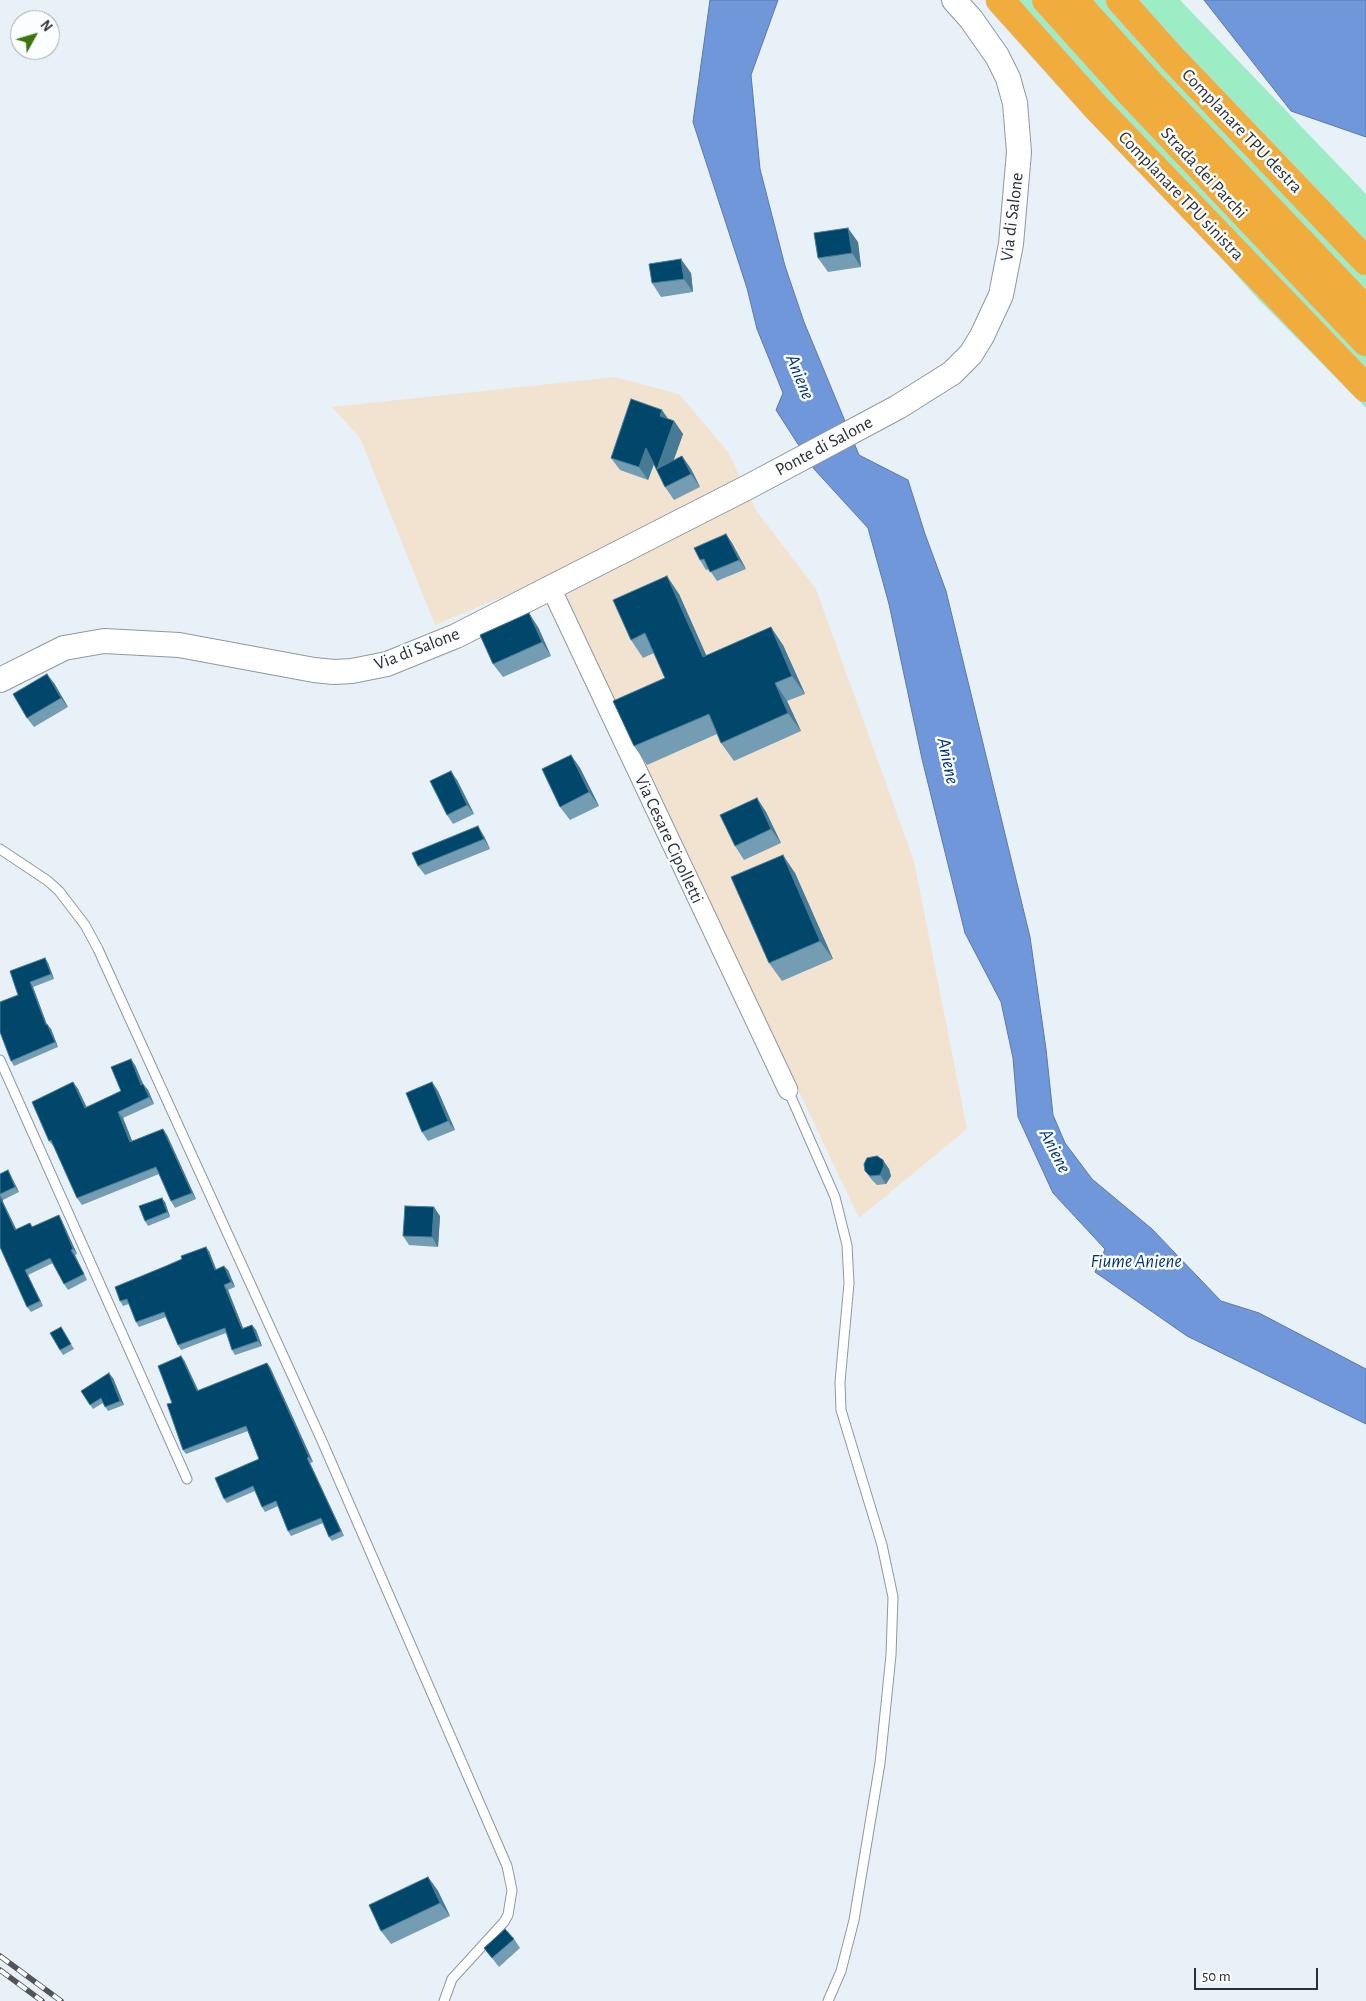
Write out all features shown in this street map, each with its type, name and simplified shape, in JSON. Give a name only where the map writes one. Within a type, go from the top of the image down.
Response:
[{"type":"highway","name":"Complanare TPU sinistra","points":[[1000,0],[1096,107],[1366,388]]},
{"type":"highway","name":"Strada dei Parchi","points":[[1046,0],[1127,90],[1366,342]]},
{"type":"highway","name":"Strada dei Parchi","points":[[1074,0],[1145,78],[1366,310]]},
{"type":"highway","name":"Complanare TPU destra","points":[[1120,0],[1171,57],[1366,261]]},
{"type":"street","name":"Via di Salone","points":[[898,407],[952,373],[971,354],[982,336],[1000,295],[1011,244],[1019,152],[1015,103],[1008,78],[997,56],[972,19],[954,0]]},
{"type":"street","name":"Ponte di Salone","points":[[750,486],[898,407]]},
{"type":"street","name":"Via di Salone","points":[[0,680],[64,648],[104,641],[180,645],[324,671],[352,671],[387,664],[439,644],[750,486]]},
{"type":"street","name":"Via Cesare Cipolletti","points":[[551,588],[788,1090]]},
{"type":"lane","points":[[0,849],[48,881],[59,892],[85,925],[98,949],[322,1441],[507,1866],[512,1890],[508,1915],[504,1922],[452,1979],[444,2001]]},
{"type":"lane","points":[[0,1060],[187,1479]]},
{"type":"lane","points":[[788,1090],[835,1197],[847,1245],[849,1283],[840,1382],[842,1410],[882,1545],[893,1598],[891,1655],[880,1763],[854,1920],[841,1971],[828,2001]]},
{"type":"shaded area","points":[[615,377],[679,394],[728,452],[756,510],[816,589],[914,861],[967,1129],[859,1218],[554,575],[435,625],[360,438],[332,407]]},
{"type":"green space","points":[[990,0],[1180,0],[1366,194],[1366,408],[1258,299]]},
{"type":"water","name":"Fiume Aniene","points":[[710,0],[778,0],[751,75],[760,169],[785,266],[804,322],[859,455],[908,480],[946,591],[1030,937],[1046,1049],[1053,1115],[1065,1143],[1092,1179],[1152,1229],[1221,1301],[1259,1313],[1366,1369],[1366,1424],[1187,1336],[1095,1272],[1105,1249],[1053,1193],[1018,1117],[1013,1058],[1001,1002],[965,933],[922,759],[889,604],[868,528],[814,469],[776,410],[783,393],[757,329],[747,288],[693,122]]},
{"type":"water","points":[[1204,0],[1366,0],[1366,137],[1291,111]]},
{"type":"building","points":[[848,228],[852,253],[818,258],[814,233]]},
{"type":"building","points":[[681,259],[684,279],[652,283],[649,264]]},
{"type":"building","points":[[631,399],[662,410],[660,416],[674,421],[657,469],[682,456],[691,474],[665,487],[646,448],[639,467],[611,458]]},
{"type":"building","points":[[726,534],[739,560],[710,572],[704,559],[700,560],[694,548]]},
{"type":"building","points":[[667,576],[703,657],[771,627],[792,676],[775,683],[788,713],[721,743],[709,714],[634,746],[613,701],[665,678],[645,633],[631,640],[613,600]]},
{"type":"building","points":[[529,613],[542,642],[493,664],[480,635]]},
{"type":"building","points":[[47,674],[61,698],[27,718],[13,694]]},
{"type":"building","points":[[571,755],[589,792],[560,807],[542,769]]},
{"type":"building","points":[[451,771],[467,805],[447,815],[430,781]]},
{"type":"building","points":[[757,798],[771,829],[735,846],[720,815]]},
{"type":"building","points":[[478,826],[484,839],[418,866],[412,853]]},
{"type":"building","points":[[783,855],[820,941],[769,963],[731,877]]},
{"type":"building","points":[[45,958],[51,974],[30,982],[46,1025],[55,1042],[11,1061],[0,1032],[0,1002],[18,995],[10,971]]},
{"type":"building","points":[[131,1059],[141,1085],[143,1084],[149,1097],[118,1112],[130,1142],[163,1129],[192,1193],[171,1201],[156,1167],[77,1198],[32,1102],[73,1082],[85,1108],[121,1091],[111,1067]]},
{"type":"building","points":[[432,1082],[448,1121],[422,1132],[406,1093]]},
{"type":"building","points":[[877,1156],[883,1160],[884,1166],[880,1175],[870,1176],[865,1171],[864,1164],[867,1158]]},
{"type":"building","points":[[8,1170],[15,1187],[0,1194],[0,1174]]},
{"type":"building","points":[[0,1197],[15,1230],[30,1223],[32,1227],[59,1215],[73,1249],[71,1250],[84,1274],[64,1284],[50,1258],[25,1270],[40,1301],[27,1307],[0,1247]]},
{"type":"building","points":[[162,1198],[167,1212],[145,1221],[139,1206]]},
{"type":"building","points":[[405,1206],[434,1207],[432,1237],[403,1236]]},
{"type":"building","points":[[206,1247],[215,1270],[224,1266],[231,1282],[224,1285],[242,1329],[252,1325],[258,1341],[232,1350],[225,1328],[178,1345],[164,1312],[136,1322],[127,1299],[120,1301],[115,1287],[182,1259],[181,1256]]},
{"type":"building","points":[[61,1327],[71,1344],[60,1350],[50,1333]]},
{"type":"building","points":[[181,1356],[197,1391],[267,1363],[309,1457],[307,1458],[341,1531],[329,1537],[321,1518],[288,1531],[276,1501],[262,1507],[253,1486],[224,1499],[215,1478],[259,1459],[246,1426],[183,1450],[167,1404],[172,1403],[158,1366]]},
{"type":"building","points":[[109,1373],[120,1401],[105,1407],[101,1398],[90,1405],[81,1391]]},
{"type":"building","points":[[428,1877],[440,1903],[381,1931],[369,1905]]},
{"type":"building","points":[[505,1929],[514,1939],[492,1958],[484,1948]]},
{"type":"railway","points":[[0,1956],[61,2001]]},
{"type":"railway","points":[[0,1970],[42,2001]]},
{"type":"water label","name":"Aniene","points":[[800,377]]},
{"type":"water label","name":"Aniene","points":[[948,761]]},
{"type":"water label","name":"Aniene","points":[[1055,1151]]}]
